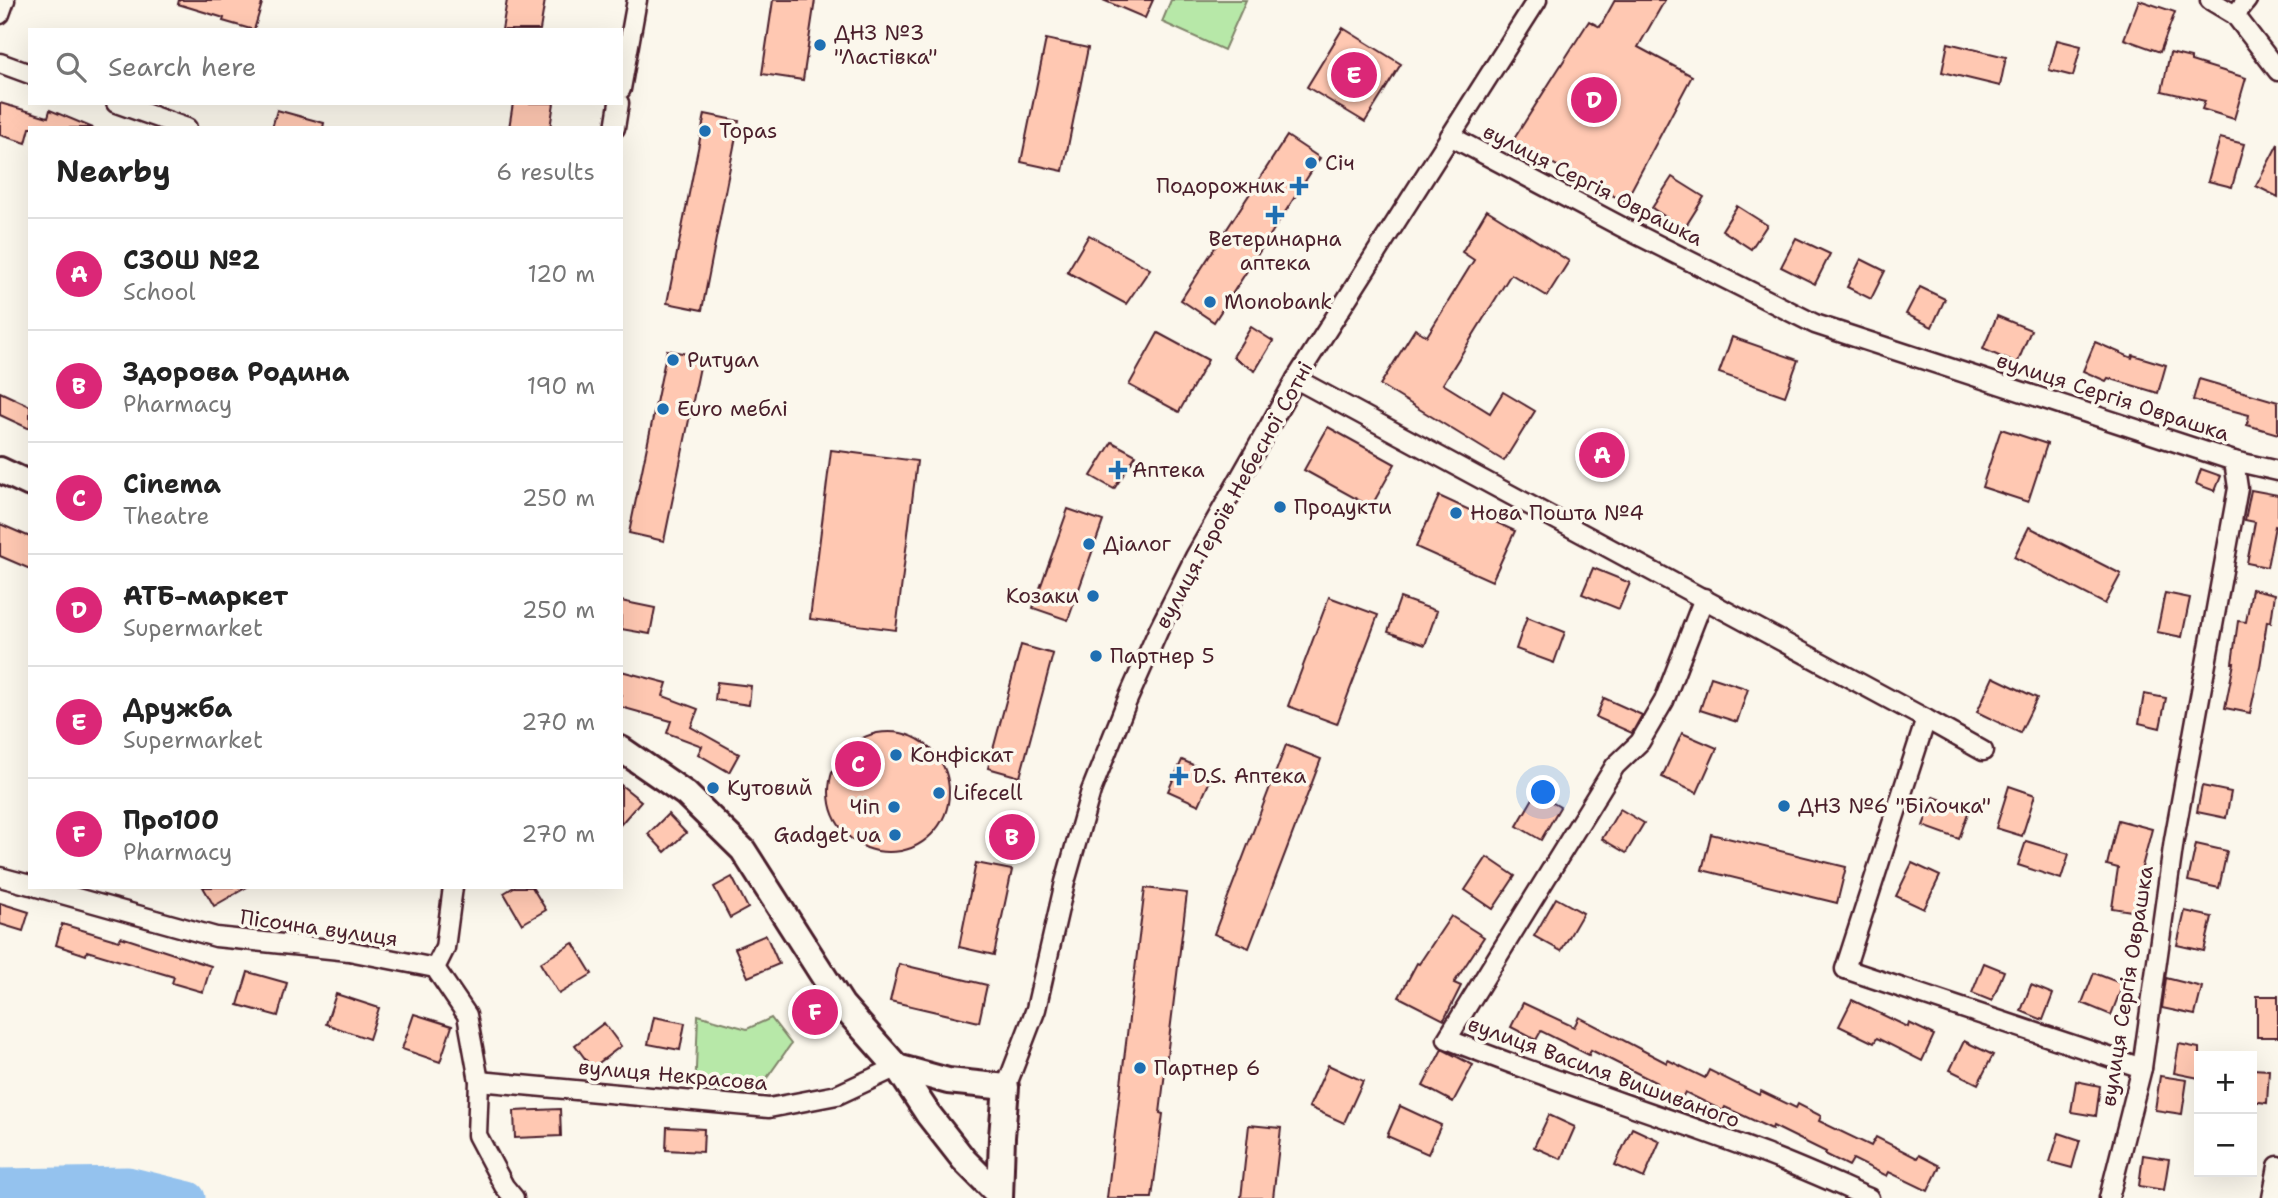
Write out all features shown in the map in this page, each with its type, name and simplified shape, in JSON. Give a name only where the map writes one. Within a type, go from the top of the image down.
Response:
[{"type":"main road","points":[[0,470],[28,483]]},
{"type":"main road","points":[[623,750],[686,794],[743,850],[842,1005],[897,1067],[928,1114],[964,1160],[1000,1197]]},
{"type":"main road","points":[[897,1067],[947,1082],[1006,1087]]},
{"type":"main road","name":"вулиця Героїв Небесної Сотні","points":[[1000,1197],[1006,1087]]},
{"type":"street","points":[[0,14],[5,0]]},
{"type":"street","points":[[623,78],[637,0]]},
{"type":"street","name":"вулиця Героїв Небесної Сотні","points":[[1006,1087],[1036,1009],[1065,882],[1091,792],[1127,701],[1195,556],[1296,379],[1537,0]]},
{"type":"street","points":[[2210,0],[2235,15],[2278,71]]},
{"type":"street","points":[[2235,15],[2247,0]]},
{"type":"street","points":[[0,63],[28,73]]},
{"type":"street","points":[[122,105],[181,126]]},
{"type":"street","points":[[615,126],[619,105]]},
{"type":"street","name":"вулиця Сергія Оврашка","points":[[1450,136],[1622,227],[1815,324],[2234,461],[2238,488],[2174,840],[2142,1068],[2109,1198]]},
{"type":"street","points":[[1296,379],[1983,751]]},
{"type":"street","points":[[2234,461],[2278,471]]},
{"type":"street","name":"вулиця Василя Вишиваного","points":[[1704,598],[1664,701],[1640,742],[1615,766],[1447,1039],[1526,1071],[1596,1093],[1768,1155],[1869,1198]]},
{"type":"street","points":[[1926,719],[1845,969],[2142,1068]]},
{"type":"street","points":[[0,877],[28,884]]},
{"type":"street","name":"Пісочна вулиця","points":[[44,889],[216,937],[349,951],[435,968]]},
{"type":"street","points":[[453,889],[445,948],[435,968],[467,1016],[480,1082],[478,1135],[504,1186],[514,1198]]},
{"type":"street","name":"вулиця Некрасова","points":[[480,1082],[769,1108],[837,1095],[897,1067]]},
{"type":"street","points":[[2272,1198],[2278,1166]]},
{"type":"green space","points":[[1171,0],[1246,0],[1224,50],[1162,22]]},
{"type":"green space","points":[[698,1015],[747,1029],[771,1018],[791,1044],[750,1102],[695,1095]]},
{"type":"building","points":[[179,0],[263,0],[255,28],[223,21],[224,18],[178,4]]},
{"type":"building","points":[[507,0],[545,0],[540,28],[502,28]]},
{"type":"building","points":[[773,0],[815,0],[803,80],[762,74]]},
{"type":"building","points":[[1103,0],[1153,0],[1145,18]]},
{"type":"building","points":[[1615,0],[1665,0],[1638,47],[1692,76],[1625,202],[1512,142],[1589,21],[1600,27]]},
{"type":"building","points":[[2139,0],[2175,12],[2160,52],[2124,39]]},
{"type":"building","points":[[1343,28],[1401,64],[1365,122],[1307,87]]},
{"type":"building","points":[[1046,39],[1088,48],[1063,171],[1021,162]]},
{"type":"building","points":[[2057,40],[2081,46],[2073,76],[2049,70]]},
{"type":"building","points":[[1948,43],[2006,57],[2000,86],[1942,72]]},
{"type":"building","points":[[2170,53],[2246,78],[2234,119],[2202,109],[2205,101],[2162,91]]},
{"type":"building","points":[[0,103],[48,117],[50,110],[88,126],[28,126],[26,143],[0,135]]},
{"type":"building","points":[[513,105],[554,105],[550,126],[509,126]]},
{"type":"building","points":[[277,110],[324,123],[323,126],[273,126]]},
{"type":"building","points":[[705,114],[739,121],[702,310],[667,303]]},
{"type":"building","points":[[1287,136],[1320,158],[1214,322],[1181,300]]},
{"type":"building","points":[[2220,138],[2244,144],[2232,187],[2208,181]]},
{"type":"building","points":[[2278,144],[2278,197],[2256,186]]},
{"type":"building","points":[[1672,177],[1704,197],[1684,229],[1652,208]]},
{"type":"building","points":[[1737,206],[1767,225],[1751,249],[1722,230]]},
{"type":"building","points":[[1487,210],[1569,261],[1547,296],[1511,274],[1443,384],[1490,413],[1503,392],[1535,411],[1504,461],[1380,385],[1415,329],[1427,336],[1474,260],[1462,252]]},
{"type":"building","points":[[1089,235],[1150,269],[1126,304],[1067,272]]},
{"type":"building","points":[[1796,238],[1830,254],[1815,284],[1781,267]]},
{"type":"building","points":[[1861,259],[1885,271],[1871,299],[1847,287]]},
{"type":"building","points":[[1920,287],[1945,299],[1932,327],[1906,314]]},
{"type":"building","points":[[1997,316],[2031,330],[2017,364],[1983,349]]},
{"type":"building","points":[[1251,327],[1273,341],[1255,371],[1233,357]]},
{"type":"building","points":[[1158,333],[1208,360],[1179,412],[1129,385]]},
{"type":"building","points":[[1732,337],[1798,360],[1785,396],[1719,373]]},
{"type":"building","points":[[2095,342],[2132,358],[2133,355],[2166,365],[2158,393],[2108,378],[2106,381],[2083,371]]},
{"type":"building","points":[[667,350],[702,357],[664,541],[629,533]]},
{"type":"building","points":[[2199,379],[2278,402],[2278,434],[2247,425],[2249,415],[2193,400]]},
{"type":"building","points":[[0,392],[28,405],[28,428],[0,415]]},
{"type":"building","points":[[1328,427],[1395,464],[1371,507],[1304,470]]},
{"type":"building","points":[[2001,429],[2047,444],[2028,502],[1982,487]]},
{"type":"building","points":[[1112,442],[1136,455],[1114,489],[1091,476]]},
{"type":"building","points":[[831,450],[917,461],[896,630],[810,619]]},
{"type":"building","points":[[2201,469],[2221,476],[2215,491],[2196,484]]},
{"type":"building","points":[[2251,490],[2278,495],[2278,527],[2275,526],[2267,567],[2247,563],[2255,522],[2245,520]]},
{"type":"building","points":[[1439,496],[1515,531],[1492,581],[1416,547]]},
{"type":"building","points":[[1068,509],[1103,521],[1068,620],[1033,608]]},
{"type":"building","points":[[0,524],[28,536],[28,568],[0,556]]},
{"type":"building","points":[[2029,527],[2121,574],[2105,604],[2014,557]]},
{"type":"building","points":[[1593,568],[1630,583],[1619,609],[1582,594]]},
{"type":"building","points":[[2252,589],[2275,594],[2271,622],[2267,621],[2250,713],[2225,708],[2234,663],[2238,621],[2246,622]]},
{"type":"building","points":[[2165,593],[2190,598],[2182,637],[2157,632]]},
{"type":"building","points":[[1329,597],[1378,615],[1337,724],[1288,706]]},
{"type":"building","points":[[1400,598],[1437,611],[1425,645],[1388,632]]},
{"type":"building","points":[[623,601],[655,608],[650,634],[623,629]]},
{"type":"building","points":[[1527,617],[1565,632],[1554,663],[1516,649]]},
{"type":"building","points":[[1021,645],[1053,654],[1020,777],[988,768]]},
{"type":"building","points":[[623,672],[667,683],[663,696],[698,709],[691,727],[739,754],[729,772],[698,754],[702,746],[667,733],[671,721],[623,708]]},
{"type":"building","points":[[1711,677],[1748,689],[1737,722],[1700,710]]},
{"type":"building","points":[[1993,677],[2037,698],[2020,733],[1977,712]]},
{"type":"building","points":[[717,682],[751,686],[749,705],[715,700]]},
{"type":"building","points":[[2144,694],[2166,698],[2160,728],[2139,723]]},
{"type":"building","points":[[1604,698],[1642,715],[1632,733],[1596,717]]},
{"type":"building","points":[[889,732],[912,737],[931,750],[944,769],[949,792],[944,815],[931,834],[912,847],[889,852],[866,847],[847,834],[834,815],[829,792],[834,769],[847,750],[866,737]]},
{"type":"building","points":[[1682,733],[1717,748],[1697,793],[1662,777]]},
{"type":"building","points":[[1286,745],[1321,759],[1249,948],[1214,934]]},
{"type":"building","points":[[1182,760],[1213,774],[1199,805],[1168,791]]},
{"type":"building","points":[[2009,786],[2035,795],[2022,836],[1996,828]]},
{"type":"building","points":[[2202,786],[2231,792],[2226,818],[2197,812]]},
{"type":"building","points":[[623,787],[641,801],[623,822]]},
{"type":"building","points":[[1536,793],[1560,807],[1541,840],[1517,826]]},
{"type":"building","points":[[1934,797],[1969,810],[1959,839],[1923,826]]},
{"type":"building","points":[[1620,809],[1644,823],[1626,853],[1602,839]]},
{"type":"building","points":[[668,814],[686,833],[665,852],[648,834]]},
{"type":"building","points":[[2118,820],[2152,829],[2137,886],[2142,887],[2138,912],[2112,908],[2118,868],[2107,865]]},
{"type":"building","points":[[1711,834],[1846,867],[1837,903],[1702,870]]},
{"type":"building","points":[[2026,841],[2069,854],[2061,879],[2018,865]]},
{"type":"building","points":[[2196,844],[2227,851],[2219,888],[2188,881]]},
{"type":"building","points":[[1487,857],[1515,876],[1493,909],[1465,890]]},
{"type":"building","points":[[976,863],[1012,870],[994,955],[959,947]]},
{"type":"building","points":[[1912,863],[1940,876],[1924,909],[1896,896]]},
{"type":"building","points":[[732,877],[748,908],[730,918],[714,887]]},
{"type":"building","points":[[1145,888],[1187,893],[1160,1113],[1163,1114],[1152,1198],[1107,1198]]},
{"type":"building","points":[[204,889],[244,889],[214,906]]},
{"type":"building","points":[[511,889],[533,889],[546,910],[522,924],[504,893]]},
{"type":"building","points":[[1556,898],[1583,913],[1561,951],[1534,936]]},
{"type":"building","points":[[0,903],[29,912],[23,931],[0,924]]},
{"type":"building","points":[[2185,911],[2212,917],[2204,951],[2177,945]]},
{"type":"building","points":[[1451,916],[1484,937],[1454,983],[1461,986],[1444,1020],[1399,997],[1417,963],[1419,964]]},
{"type":"building","points":[[62,924],[119,941],[121,937],[211,966],[203,992],[172,983],[174,977],[87,951],[86,955],[56,945]]},
{"type":"building","points":[[766,935],[779,964],[748,977],[735,948]]},
{"type":"building","points":[[573,943],[592,974],[559,994],[540,963]]},
{"type":"building","points":[[1984,963],[2004,971],[1992,1001],[1972,993]]},
{"type":"building","points":[[899,964],[987,985],[979,1022],[890,1001]]},
{"type":"building","points":[[248,972],[287,983],[278,1016],[238,1005]]},
{"type":"building","points":[[2094,973],[2123,984],[2111,1015],[2082,1003]]},
{"type":"building","points":[[2166,978],[2202,987],[2195,1015],[2162,1008]]},
{"type":"building","points":[[2031,985],[2053,994],[2043,1020],[2021,1011]]},
{"type":"building","points":[[336,994],[379,1008],[369,1039],[326,1024]]},
{"type":"building","points":[[808,994],[827,1022],[812,1033],[792,1005]]},
{"type":"building","points":[[2257,996],[2278,996],[2278,1037],[2257,1037]]},
{"type":"building","points":[[1852,1000],[1908,1027],[1909,1023],[1934,1035],[1922,1061],[1877,1038],[1874,1043],[1839,1026]]},
{"type":"building","points":[[1523,1003],[1574,1027],[1579,1017],[1667,1063],[1668,1060],[1705,1078],[1709,1070],[1759,1095],[1761,1091],[1796,1108],[1798,1104],[1821,1116],[1819,1121],[1871,1146],[1876,1137],[1917,1158],[1919,1155],[1940,1166],[1928,1191],[1889,1172],[1887,1176],[1853,1159],[1849,1166],[1773,1126],[1772,1129],[1725,1107],[1723,1111],[1685,1092],[1681,1100],[1655,1087],[1657,1083],[1591,1050],[1589,1055],[1541,1031],[1536,1040],[1511,1027]]},
{"type":"building","points":[[414,1014],[452,1026],[440,1062],[402,1049]]},
{"type":"building","points":[[654,1017],[685,1023],[680,1050],[648,1044]]},
{"type":"building","points":[[604,1023],[621,1046],[592,1068],[575,1045]]},
{"type":"building","points":[[1964,1041],[1993,1055],[1978,1084],[1950,1070]]},
{"type":"building","points":[[2179,1044],[2199,1048],[2199,1051],[2194,1051],[2194,1077],[2174,1073]]},
{"type":"building","points":[[1442,1049],[1473,1065],[1453,1102],[1423,1086]]},
{"type":"building","points":[[1328,1065],[1363,1081],[1344,1123],[1309,1107]]},
{"type":"building","points":[[2257,1069],[2269,1070],[2267,1103],[2257,1102]]},
{"type":"building","points":[[2160,1076],[2187,1080],[2182,1114],[2155,1110]]},
{"type":"building","points":[[2076,1081],[2100,1086],[2096,1116],[2071,1112]]},
{"type":"building","points":[[1400,1106],[1441,1125],[1428,1154],[1387,1136]]},
{"type":"building","points":[[560,1109],[561,1136],[515,1138],[514,1111]]},
{"type":"building","points":[[1549,1115],[1575,1127],[1561,1159],[1534,1147]]},
{"type":"building","points":[[1249,1125],[1281,1128],[1273,1198],[1241,1198]]},
{"type":"building","points":[[667,1127],[704,1129],[703,1152],[666,1150]]},
{"type":"building","points":[[1632,1128],[1660,1141],[1644,1178],[1615,1165]]},
{"type":"building","points":[[2059,1133],[2080,1140],[2072,1168],[2050,1162]]},
{"type":"building","points":[[2143,1155],[2169,1159],[2164,1190],[2139,1186]]},
{"type":"waterway","points":[[0,1185],[128,1183],[189,1198]]},
{"type":"place","name":"ДНЗ №3 \"Ластівка\"","points":[[820,45]]},
{"type":"place","name":"Дружба","points":[[1354,75]]},
{"type":"place","name":"АТБ-маркет","points":[[1594,100]]},
{"type":"place","name":"Topas","points":[[705,131]]},
{"type":"place","name":"Січ","points":[[1311,163]]},
{"type":"place","name":"Подорожник","points":[[1299,186]]},
{"type":"place","name":"Ветеринарна аптека","points":[[1275,215]]},
{"type":"place","name":"Monobank","points":[[1210,302]]},
{"type":"place","name":"Ритуал","points":[[673,360]]},
{"type":"place","name":"Euro меблі","points":[[663,409]]},
{"type":"place","name":"СЗОШ №2","points":[[1602,455]]},
{"type":"place","name":"Аптека","points":[[1118,470]]},
{"type":"place","name":"Продукти","points":[[1280,507]]},
{"type":"place","name":"Нова Пошта №4","points":[[1456,513]]},
{"type":"place","name":"Діалог","points":[[1089,544]]},
{"type":"place","name":"Козаки","points":[[1093,596]]},
{"type":"place","name":"Партнер 5","points":[[1096,656]]},
{"type":"place","name":"Конфіскат","points":[[896,755]]},
{"type":"place","name":"Cinema","points":[[858,764]]},
{"type":"place","name":"D.S. Аптека","points":[[1179,776]]},
{"type":"place","name":"Кутовий","points":[[713,788]]},
{"type":"place","name":"Lifecell","points":[[939,793]]},
{"type":"place","name":"ДНЗ №6 \"Білочка\"","points":[[1784,806]]},
{"type":"place","name":"Чіп","points":[[894,807]]},
{"type":"place","name":"Gadget ua","points":[[895,835]]},
{"type":"place","name":"Здорова Родина","points":[[1012,837]]},
{"type":"place","name":"Про100","points":[[815,1012]]},
{"type":"place","name":"Партнер 6","points":[[1140,1068]]}]
